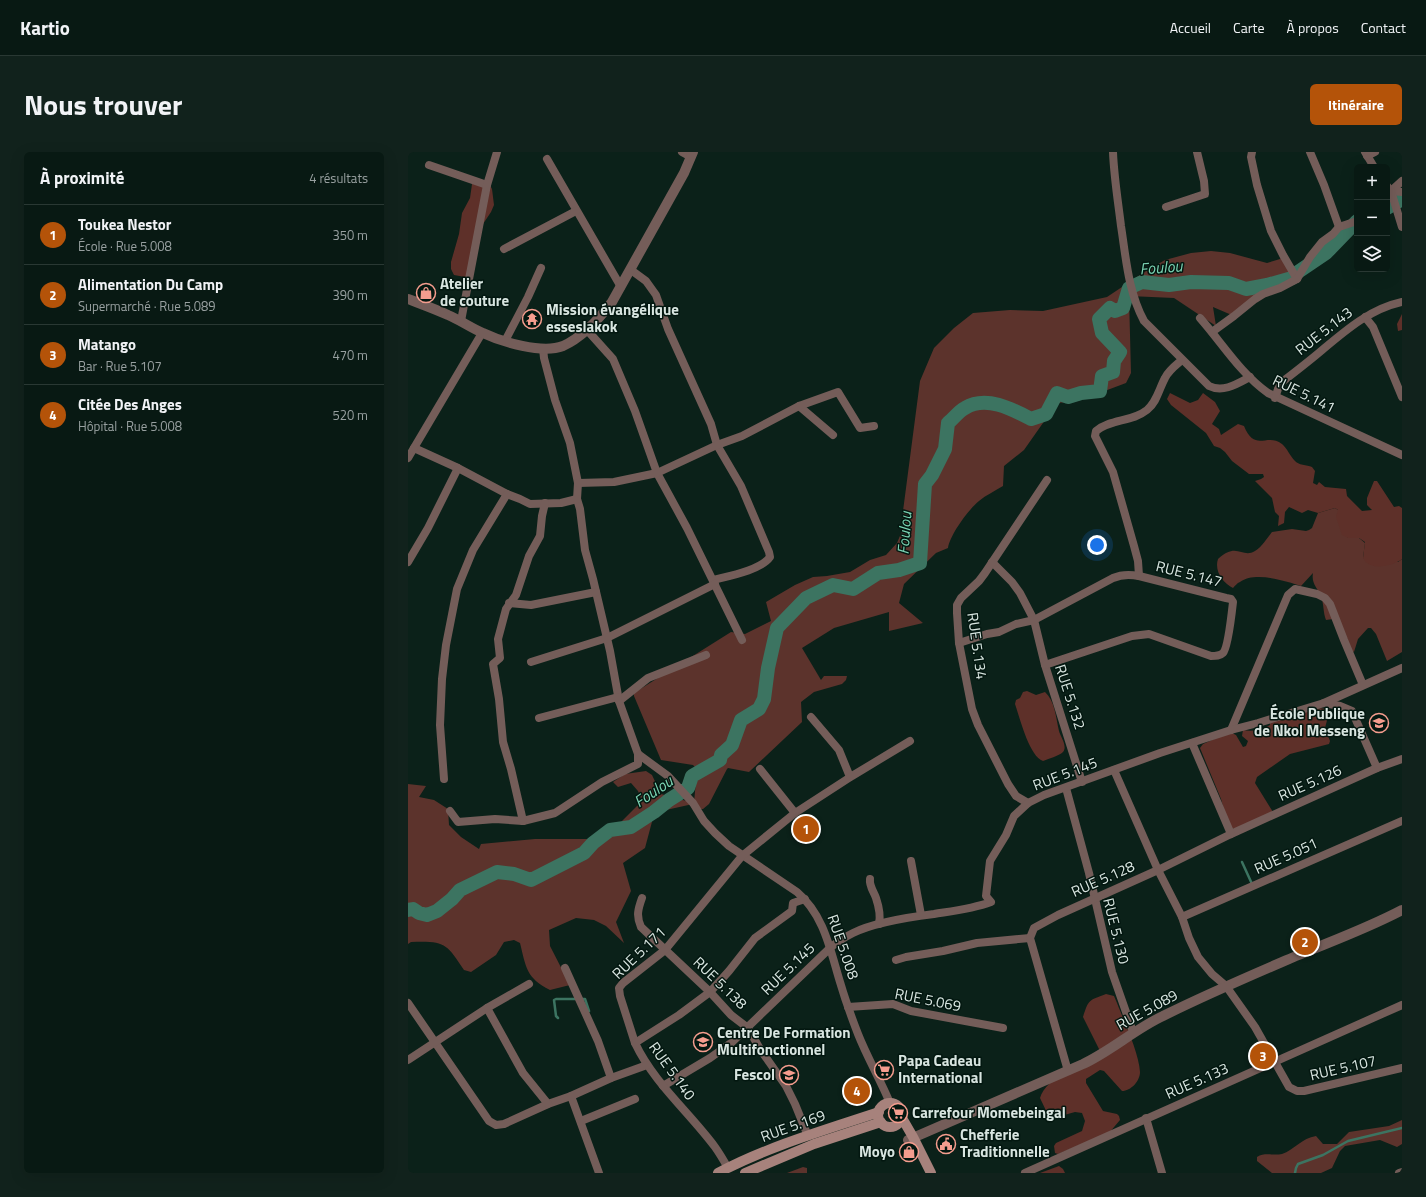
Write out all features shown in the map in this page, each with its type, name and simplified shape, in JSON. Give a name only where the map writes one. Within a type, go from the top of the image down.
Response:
[{"type":"main road","points":[[900,1121],[891,1127],[884,1125],[878,1115],[883,1105],[894,1103],[900,1108],[902,1111],[900,1121],[932,1173]]},
{"type":"main road","name":"RUE 5.169","points":[[718,1173],[808,1136],[879,1112]]},
{"type":"main road","name":"RUE 5.169","points":[[744,1173],[814,1144],[881,1122]]},
{"type":"main road","points":[[911,1138],[926,1173]]},
{"type":"street","points":[[462,321],[486,186],[497,152]]},
{"type":"street","points":[[1113,152],[1118,207],[1129,282],[1138,310],[1144,321],[1209,386],[1216,390],[1226,389],[1250,377]]},
{"type":"street","points":[[1166,207],[1205,194],[1204,181],[1197,152]]},
{"type":"street","points":[[1252,152],[1251,157],[1257,185],[1271,231],[1297,279]]},
{"type":"street","points":[[1310,152],[1324,185],[1338,227]]},
{"type":"street","points":[[1369,153],[1373,164]]},
{"type":"street","points":[[408,299],[462,321],[482,333],[520,346],[543,348],[561,347],[573,341],[600,318],[612,302],[684,173],[689,154]]},
{"type":"street","points":[[547,159],[621,287]]},
{"type":"street","points":[[429,165],[486,186]]},
{"type":"street","points":[[1390,195],[1402,181]]},
{"type":"street","points":[[1390,195],[1402,192]]},
{"type":"street","points":[[1390,195],[1402,227]]},
{"type":"street","points":[[504,249],[576,211]]},
{"type":"street","points":[[1212,332],[1263,294],[1280,288],[1297,279],[1310,257],[1338,227],[1354,222]]},
{"type":"street","points":[[505,341],[541,268]]},
{"type":"street","points":[[531,662],[607,638],[714,582],[752,569],[767,562],[770,557],[767,544],[741,486],[717,445],[711,424],[668,329],[656,295],[646,280],[630,270]]},
{"type":"street","name":"RUE 5.143","points":[[1275,398],[1282,382],[1346,330],[1365,317],[1388,306],[1402,302]]},
{"type":"street","points":[[1365,317],[1373,327],[1402,397]]},
{"type":"street","name":"RUE 5.141","points":[[1200,318],[1250,377],[1260,387],[1275,398],[1402,456]]},
{"type":"street","points":[[587,330],[613,359],[635,411],[657,473],[687,528],[742,640]]},
{"type":"street","points":[[408,458],[482,333]]},
{"type":"street","points":[[450,811],[458,822],[496,819],[523,821],[555,813],[602,782],[638,764],[638,754],[619,699],[607,638],[585,550],[580,509],[577,499],[578,483],[570,443],[555,400],[544,358],[543,348]]},
{"type":"street","points":[[1139,576],[1138,561],[1113,472],[1095,436],[1096,431],[1109,424],[1141,414],[1148,409],[1156,400],[1165,378],[1171,369],[1182,360]]},
{"type":"street","points":[[578,483],[614,482],[657,473],[717,445],[742,436],[799,406],[838,392],[860,428],[874,426]]},
{"type":"street","points":[[799,406],[833,434]]},
{"type":"street","points":[[414,448],[530,504],[561,503],[577,499]]},
{"type":"street","points":[[408,562],[428,528],[458,468]]},
{"type":"street","name":"RUE 5.134","points":[[1028,803],[1016,796],[1008,784],[978,725],[972,708],[959,643],[957,605],[979,581],[1047,480]]},
{"type":"street","points":[[444,779],[440,725],[442,679],[447,640],[457,589],[473,550],[507,494]]},
{"type":"street","points":[[523,821],[503,742],[499,699],[493,664],[500,658],[498,639],[506,609],[516,595],[529,556],[540,536],[545,503]]},
{"type":"street","name":"RUE 5.132","points":[[992,562],[1012,582],[1020,593],[1034,620],[1045,665],[1082,782]]},
{"type":"street","name":"RUE 5.147","points":[[959,643],[987,634],[999,632],[1016,624],[1034,620],[1119,575],[1126,574],[1139,576],[1231,599],[1233,602],[1227,645],[1224,652],[1218,656],[1211,656],[1149,634],[1141,634],[1045,665]]},
{"type":"street","points":[[1230,730],[1288,595],[1294,589],[1317,594],[1325,598],[1330,604],[1363,685]]},
{"type":"street","points":[[509,604],[532,605],[596,592]]},
{"type":"street","points":[[539,718],[619,699],[648,678],[706,655]]},
{"type":"street","name":"RUE 5.145","points":[[663,1086],[732,1043],[830,948],[855,932],[879,924],[921,915],[977,907],[991,902],[986,896],[990,861],[1006,835],[1014,816],[1028,803],[1044,795],[1160,753],[1324,702],[1363,685],[1401,671]]},
{"type":"street","points":[[1344,694],[1376,768]]},
{"type":"street","points":[[1324,702],[1352,711]]},
{"type":"street","points":[[811,717],[839,750],[850,777]]},
{"type":"street","name":"RUE 5.171","points":[[635,1043],[619,988],[623,983],[665,950],[742,856],[795,813],[850,777],[910,741]]},
{"type":"street","points":[[1192,743],[1230,834]]},
{"type":"street","name":"RUE 5.008","points":[[638,754],[668,776],[693,802],[704,821],[715,833],[742,856],[784,883],[805,899],[814,910],[824,929],[848,1007],[859,1036],[890,1103]]},
{"type":"street","name":"RUE 5.126","points":[[1230,834],[1376,768],[1402,759]]},
{"type":"street","points":[[760,769],[795,813]]},
{"type":"street","name":"RUE 5.107","points":[[1114,770],[1158,870],[1182,917],[1189,938],[1198,956],[1212,974],[1226,986],[1256,1027],[1289,1087],[1296,1091],[1304,1091],[1402,1068]]},
{"type":"street","name":"RUE 5.130","points":[[1066,788],[1112,972],[1133,1032]]},
{"type":"street","name":"RUE 5.051","points":[[1182,917],[1402,821]]},
{"type":"street","name":"RUE 5.128","points":[[1030,938],[1034,928],[1039,924],[1158,870],[1230,834]]},
{"type":"street","points":[[911,861],[921,915]]},
{"type":"street","points":[[870,879],[869,883],[876,898],[880,912],[879,924]]},
{"type":"street","name":"RUE 5.138","points":[[642,898],[637,911],[638,920],[641,927],[710,992],[731,1014],[748,1028],[760,1049],[786,1086],[808,1136]]},
{"type":"street","name":"RUE 5.140","points":[[728,1168],[714,1146],[647,1066],[635,1043],[679,1015],[710,992],[755,938],[792,911],[793,903],[805,899]]},
{"type":"street","name":"RUE 5.089","points":[[911,1138],[1068,1071],[1100,1056],[1133,1032],[1162,1016],[1226,986],[1373,925],[1402,910]]},
{"type":"street","points":[[896,960],[978,943],[1030,938],[1068,1071]]},
{"type":"street","points":[[565,968],[598,1041],[611,1078]]},
{"type":"street","points":[[408,1060],[487,1008],[529,984]]},
{"type":"street","points":[[408,1003],[480,1110],[489,1121],[496,1125],[504,1124],[611,1078],[647,1066]]},
{"type":"street","name":"RUE 5.069","points":[[848,1007],[893,1004],[911,1011],[1003,1028]]},
{"type":"street","name":"RUE 5.133","points":[[1025,1173],[1402,1005]]},
{"type":"street","points":[[487,1008],[523,1073],[548,1104]]},
{"type":"street","points":[[571,1096],[599,1173]]},
{"type":"street","points":[[581,1121],[635,1099]]},
{"type":"street","points":[[1146,1118],[1162,1173]]},
{"type":"shaded area","points":[[475,182],[489,183],[492,189],[494,205],[481,227],[471,274],[465,277],[454,275],[451,269],[451,262],[459,234],[462,213],[470,198],[472,184]]},
{"type":"shaded area","points":[[1211,251],[1230,253],[1267,263],[1280,259],[1283,255],[1297,279],[1234,316],[1213,307],[1216,326],[1174,298],[1129,296],[1131,373],[1126,383],[1078,401],[1057,403],[1024,450],[1004,466],[1003,486],[979,501],[965,516],[952,536],[948,548],[936,553],[904,584],[899,603],[923,623],[889,631],[889,612],[834,628],[802,648],[821,680],[824,676],[847,676],[846,680],[842,684],[814,692],[801,702],[802,722],[749,772],[728,768],[709,804],[703,809],[700,809],[693,804],[666,810],[653,818],[645,848],[623,863],[631,891],[616,922],[624,943],[606,926],[594,920],[576,918],[549,930],[550,946],[570,985],[550,990],[536,981],[528,971],[520,943],[514,940],[504,942],[496,955],[471,972],[464,970],[453,954],[438,943],[411,942],[408,944],[408,784],[426,786],[419,797],[434,800],[448,809],[449,825],[461,837],[479,849],[481,844],[535,839],[595,839],[613,830],[642,801],[638,791],[631,783],[618,787],[613,782],[625,774],[646,771],[652,775],[661,794],[694,803],[697,769],[693,765],[661,760],[634,693],[731,632],[745,634],[771,621],[766,602],[795,585],[813,577],[850,572],[870,560],[886,555],[897,543],[902,531],[903,511],[920,381],[934,348],[954,328],[973,313],[1010,310],[1043,311],[1107,297],[1165,260],[1191,253]]},
{"type":"shaded area","points":[[1402,314],[1402,330],[1398,331],[1397,324]]},
{"type":"shaded area","points":[[1170,393],[1190,403],[1198,400],[1203,393],[1215,402],[1220,411],[1212,424],[1219,429],[1221,435],[1238,424],[1244,426],[1252,439],[1277,441],[1284,446],[1296,462],[1312,467],[1315,471],[1313,483],[1317,485],[1319,482],[1325,487],[1346,489],[1347,496],[1362,511],[1372,510],[1367,505],[1367,498],[1374,481],[1377,481],[1394,507],[1399,506],[1402,508],[1402,559],[1385,566],[1375,566],[1366,563],[1363,558],[1365,542],[1359,538],[1348,538],[1342,535],[1336,517],[1338,510],[1335,508],[1318,513],[1308,510],[1302,513],[1289,507],[1285,512],[1284,523],[1278,526],[1279,516],[1275,512],[1272,498],[1255,481],[1264,477],[1263,474],[1249,474],[1232,461],[1220,448],[1214,446],[1206,433],[1171,405],[1167,399]]},
{"type":"shaded area","points":[[1335,508],[1338,510],[1348,538],[1359,538],[1365,543],[1363,558],[1398,562],[1402,559],[1402,652],[1387,661],[1376,634],[1371,628],[1368,628],[1358,639],[1354,652],[1345,646],[1333,619],[1326,620],[1322,600],[1313,580],[1313,573],[1301,586],[1270,578],[1254,577],[1239,582],[1233,588],[1223,580],[1218,572],[1218,559],[1230,551],[1250,553],[1255,551],[1262,545],[1272,532],[1292,529],[1309,530],[1312,528],[1318,513]]},
{"type":"shaded area","points":[[1027,691],[1036,695],[1045,692],[1051,700],[1065,747],[1063,752],[1043,761],[1033,752],[1029,744],[1015,704],[1016,700],[1020,698],[1023,692]]},
{"type":"shaded area","points":[[1316,708],[1330,709],[1325,728],[1330,741],[1329,744],[1290,754],[1257,777],[1255,783],[1273,812],[1240,828],[1231,829],[1227,821],[1221,799],[1200,748],[1203,744],[1230,732],[1236,735],[1243,747],[1246,746],[1248,741],[1242,736],[1243,730],[1256,730],[1270,725],[1270,714],[1276,711],[1284,710],[1289,715]]},
{"type":"shaded area","points":[[1106,994],[1114,996],[1117,1003],[1137,1056],[1140,1075],[1137,1082],[1125,1091],[1122,1091],[1104,1071],[1100,1070],[1086,1079],[1086,1083],[1103,1111],[1117,1114],[1120,1120],[1109,1133],[1058,1154],[1055,1153],[1054,1146],[1056,1143],[1082,1131],[1085,1121],[1082,1113],[1075,1112],[1050,1119],[1040,1098],[1044,1090],[1057,1077],[1101,1053],[1083,1017],[1090,1001]]},
{"type":"shaded area","points":[[1402,1120],[1402,1144],[1397,1147],[1380,1140],[1345,1146],[1340,1151],[1332,1168],[1321,1173],[1272,1173],[1257,1161],[1257,1157],[1266,1154],[1282,1154],[1311,1137],[1316,1136],[1323,1144],[1337,1144],[1349,1132],[1389,1126]]},
{"type":"shaded area","points":[[1059,1166],[1065,1173],[1040,1173]]},
{"type":"shaded area","points":[[803,1167],[807,1168],[807,1173],[787,1173]]},
{"type":"waterway","name":"Foulou","points":[[1390,206],[1402,199]]},
{"type":"waterway","name":"Foulou","points":[[408,910],[413,909],[419,913],[427,915],[437,911],[452,899],[460,890],[497,872],[514,874],[531,880],[584,853],[593,843],[610,830],[631,827],[688,788],[692,776],[720,760],[721,755],[732,745],[741,720],[759,709],[764,699],[768,668],[777,628],[806,598],[833,585],[853,589],[878,573],[899,570],[920,563],[925,484],[932,475],[945,449],[948,423],[963,409],[973,404],[990,403],[999,405],[1016,411],[1031,419],[1046,414],[1057,393],[1068,397],[1081,393],[1100,391],[1102,376],[1113,372],[1114,361],[1120,352],[1102,333],[1099,319],[1110,308],[1115,311],[1123,308],[1129,288],[1142,282],[1169,285],[1191,282],[1229,283],[1246,289],[1292,278],[1295,274],[1326,253],[1354,224]]},
{"type":"waterway","points":[[1242,862],[1252,884]]},
{"type":"waterway","points":[[558,1018],[556,1016],[554,1000],[556,999],[585,999],[589,1011]]},
{"type":"waterway","points":[[1295,1173],[1298,1164],[1323,1155],[1348,1141],[1402,1128]]},
{"type":"place","name":"Atelier de couture","points":[[426,293]]},
{"type":"place","name":"Mission évangélique esseslakok","points":[[532,319]]},
{"type":"place","name":"École Publique de Nkol Messeng","points":[[1379,723]]},
{"type":"place","name":"Toukea Nestor","points":[[806,829]]},
{"type":"place","name":"Alimentation Du Camp","points":[[1305,942]]},
{"type":"place","name":"Centre De Formation Multifonctionnel","points":[[703,1042]]},
{"type":"place","name":"Matango","points":[[1263,1056]]},
{"type":"place","name":"Papa Cadeau International","points":[[884,1070]]},
{"type":"place","name":"Fescol","points":[[789,1075]]},
{"type":"place","name":"Citée Des Anges","points":[[857,1091]]},
{"type":"place","name":"Carrefour Momebeingal","points":[[898,1113]]},
{"type":"place","name":"Chefferie Traditionnelle","points":[[946,1144]]},
{"type":"place","name":"Moyo","points":[[909,1152]]}]
